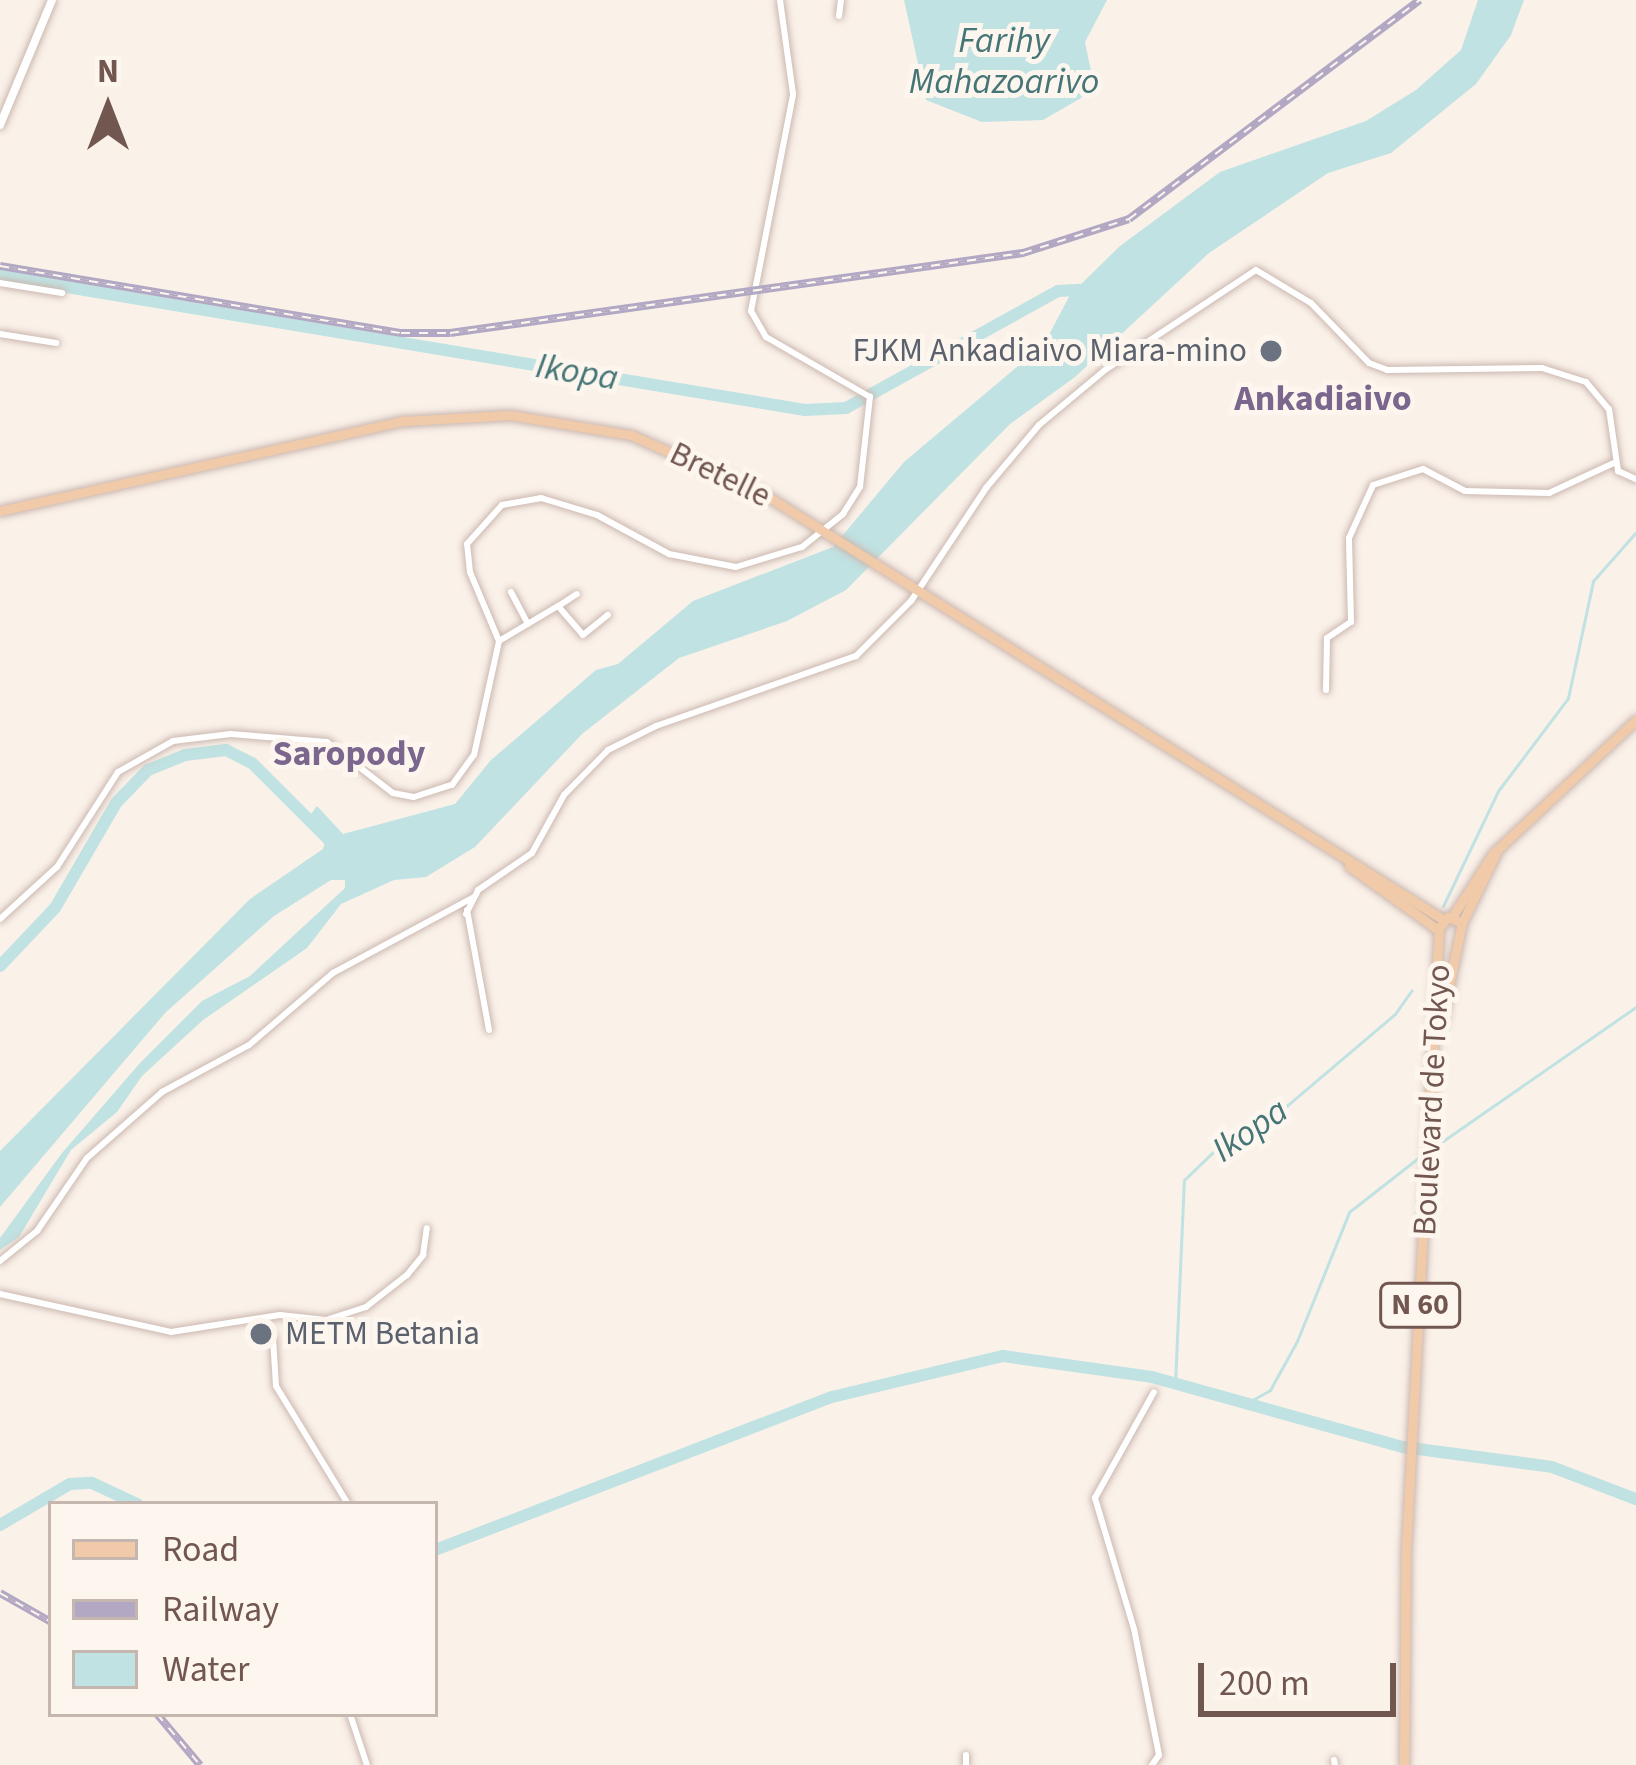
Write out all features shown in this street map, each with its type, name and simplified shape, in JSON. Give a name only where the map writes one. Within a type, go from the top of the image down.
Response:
[{"type":"main road","name":"Bretelle","points":[[0,511],[360,429],[491,414],[583,424],[676,450],[914,587],[1448,926],[1456,942]]},
{"type":"main road","name":"Boulevard de Tokyo","points":[[1404,1765],[1412,1454],[1448,926],[1472,876],[1636,720]]},
{"type":"main road","points":[[1438,1034],[1456,942],[1448,926]]},
{"type":"street","points":[[0,125],[52,0]]},
{"type":"street","points":[[0,919],[57,867],[118,772],[173,741],[231,734],[327,742],[393,793],[414,797],[452,785],[474,754],[499,640],[470,572],[467,544],[488,514],[518,498],[597,515],[688,560],[736,567],[766,564],[827,533],[860,488],[870,397],[753,324],[751,291],[793,94],[780,0]]},
{"type":"street","points":[[839,16],[841,0]]},
{"type":"street","points":[[466,914],[478,890],[532,853],[564,795],[608,750],[656,726],[856,656],[1039,424],[1122,358],[1256,270],[1311,303],[1369,363],[1387,370],[1542,368],[1586,382],[1609,409],[1613,463]]},
{"type":"street","points":[[0,283],[62,293]]},
{"type":"street","points":[[0,334],[56,343]]},
{"type":"street","points":[[1613,463],[1636,479]]},
{"type":"street","points":[[1326,691],[1327,638],[1352,622],[1348,538],[1373,485],[1423,469],[1465,491],[1549,493],[1613,463]]},
{"type":"street","points":[[511,592],[527,624]]},
{"type":"street","points":[[499,640],[577,594]]},
{"type":"street","points":[[558,606],[583,635],[608,615]]},
{"type":"street","points":[[0,1262],[38,1231],[87,1158],[162,1092],[249,1045],[333,973],[472,897],[466,914],[489,1030]]},
{"type":"street","points":[[0,1294],[151,1330],[326,1320],[366,1307],[418,1264],[427,1228]]},
{"type":"street","points":[[262,1322],[273,1338],[276,1386],[346,1501]]},
{"type":"street","points":[[1152,1765],[1159,1755],[1134,1629],[1095,1498],[1154,1392]]},
{"type":"street","points":[[351,1717],[367,1765]]},
{"type":"street","points":[[966,1755],[966,1765]]},
{"type":"water","name":"Farihy Mahazoarivo","points":[[904,0],[1107,0],[1085,42],[1092,76],[1081,98],[1043,120],[982,122],[926,100]]},
{"type":"water","points":[[1478,0],[1524,0],[1511,35],[1476,84],[1391,153],[1328,173],[1209,253],[1075,377],[1010,424],[846,590],[787,621],[679,658],[582,734],[475,847],[426,877],[394,880],[341,904],[307,948],[203,1020],[142,1076],[117,1112],[71,1150],[19,1237],[0,1250],[0,1238],[62,1153],[140,1063],[202,1001],[250,976],[345,888],[345,880],[331,880],[274,916],[165,1013],[0,1207],[0,1151],[250,899],[323,849],[328,831],[311,814],[317,806],[343,834],[455,804],[491,760],[596,670],[618,664],[693,601],[833,547],[904,462],[1044,344],[1070,295],[1120,246],[1220,172],[1366,121],[1416,90],[1461,50]]},
{"type":"waterway","name":"Ikopa","points":[[0,276],[805,410],[846,408],[1058,291],[1091,289]]},
{"type":"waterway","name":"Ikopa","points":[[1443,906],[1498,791],[1568,698],[1593,581],[1636,532]]},
{"type":"waterway","name":"Ikopa","points":[[0,966],[55,908],[116,803],[148,770],[185,755],[226,750],[252,763],[334,845]]},
{"type":"waterway","name":"Ikopa","points":[[1175,1384],[1184,1180],[1214,1151],[1244,1142],[1395,1014],[1412,990]]},
{"type":"waterway","points":[[1430,1150],[1636,1007]]},
{"type":"waterway","points":[[1245,1404],[1270,1390],[1297,1341],[1349,1212],[1422,1155]]},
{"type":"waterway","points":[[438,1549],[832,1397],[1003,1356],[1152,1377],[1403,1447],[1552,1467],[1636,1499]]},
{"type":"waterway","points":[[0,1525],[70,1484],[92,1483],[131,1501]]},
{"type":"railway","points":[[0,266],[401,333],[450,333],[1023,253],[1129,219],[1420,0]]},
{"type":"railway","points":[[0,1593],[48,1620]]},
{"type":"railway","points":[[160,1717],[200,1765]]},
{"type":"place","name":"FJKM Ankadiaivo Miara-mino","points":[[1271,351]]},
{"type":"place","name":"METM Betania","points":[[261,1334]]},
{"type":"district","name":"Ankadiaivo","points":[[1323,399]]},
{"type":"district","name":"Saropody","points":[[349,754]]}]
